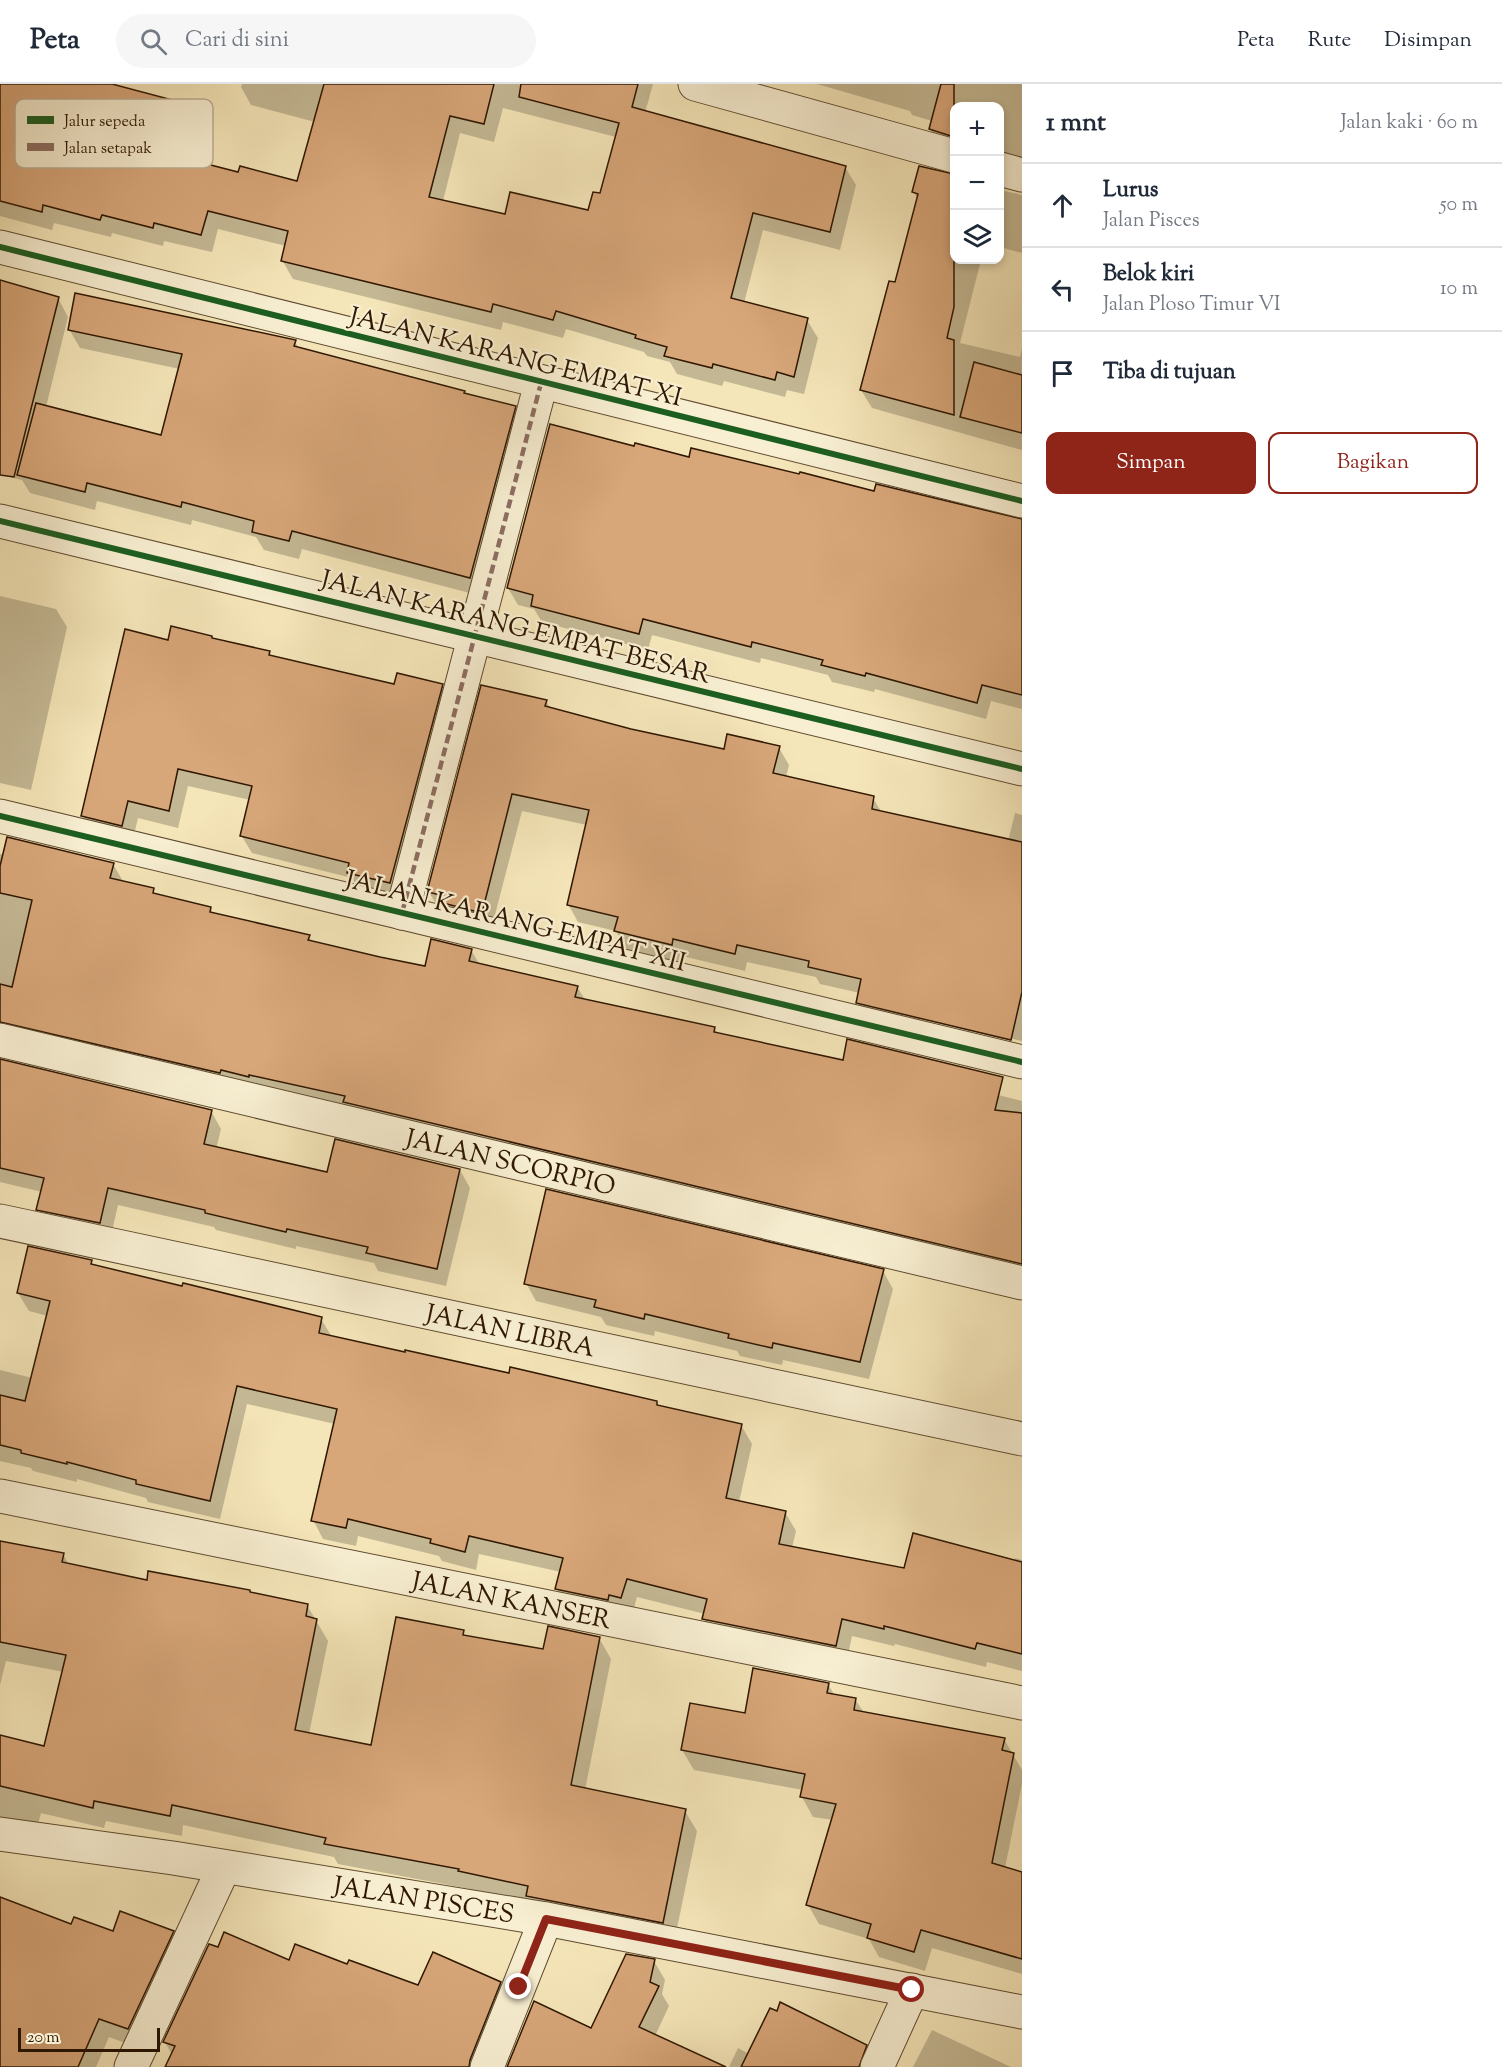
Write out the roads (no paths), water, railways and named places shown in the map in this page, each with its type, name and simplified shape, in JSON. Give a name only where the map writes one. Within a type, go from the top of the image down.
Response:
[{"type":"street","points":[[695,84],[950,155]]},
{"type":"street","points":[[1004,170],[1022,175]]},
{"type":"street","name":"JALAN KARANG EMPAT XI","points":[[0,247],[1022,501]]},
{"type":"street","points":[[402,913],[473,636],[542,383]]},
{"type":"street","name":"JALAN KARANG EMPAT BESAR","points":[[0,520],[1022,770]]},
{"type":"street","name":"JALAN KARANG EMPAT XII","points":[[0,816],[1022,1062]]},
{"type":"street","name":"JALAN SCORPIO","points":[[0,1040],[1022,1283]]},
{"type":"street","name":"JALAN LIBRA","points":[[0,1221],[1022,1439]]},
{"type":"street","name":"JALAN KANSER","points":[[0,1496],[1022,1703]]},
{"type":"street","name":"JALAN PISCES","points":[[0,1834],[224,1866],[546,1919],[1022,2012]]},
{"type":"street","points":[[131,2067],[224,1866]]},
{"type":"street","points":[[487,2067],[546,1919]]},
{"type":"street","points":[[877,2067],[912,1990]]}]
